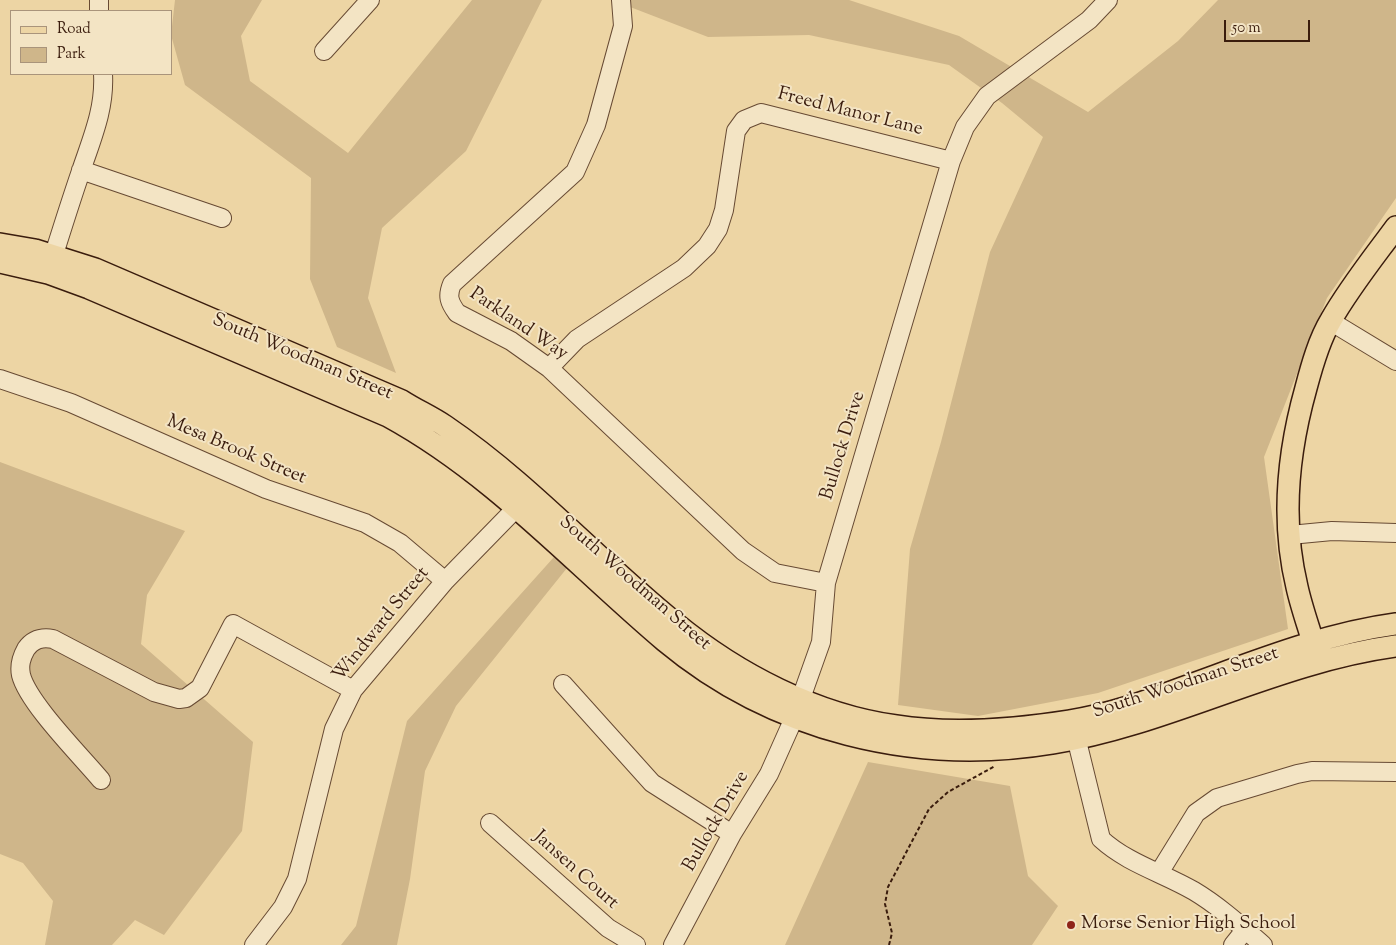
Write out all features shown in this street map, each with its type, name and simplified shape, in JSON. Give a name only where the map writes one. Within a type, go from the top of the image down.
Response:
[{"type":"main road","points":[[1319,662],[1296,586],[1287,507],[1292,456],[1300,408],[1313,362],[1330,321],[1396,227]]},
{"type":"main road","name":"South Woodman Street","points":[[0,244],[51,264],[138,308],[388,416],[423,435],[523,501],[714,653],[762,681],[853,717],[895,726],[939,730],[1074,730],[1117,728],[1319,662],[1396,646]]},
{"type":"main road","name":"South Woodman Street","points":[[0,262],[51,264]]},
{"type":"main road","name":"South Woodman Street","points":[[523,501],[666,641],[693,662],[745,694],[794,718],[845,735],[896,746],[947,751],[999,750],[1074,730],[1144,702],[1313,642],[1363,628],[1396,624]]},
{"type":"street","points":[[324,51],[370,0]]},
{"type":"street","name":"Parkland Way","points":[[621,0],[624,26],[596,125],[575,172],[495,242],[452,284],[448,294],[451,305],[457,312],[511,341],[549,368],[743,551],[775,573],[826,584]]},
{"type":"street","name":"Bullock Drive","points":[[672,945],[732,834],[769,774],[802,698],[821,642],[826,584],[951,160],[965,126],[987,96],[1089,20],[1108,0]]},
{"type":"street","points":[[51,264],[100,114],[104,75]]},
{"type":"street","name":"Freed Manor Lane","points":[[549,368],[576,339],[684,268],[707,246],[718,229],[724,210],[736,131],[749,116],[761,113],[951,160]]},
{"type":"street","points":[[81,170],[222,218]]},
{"type":"street","points":[[1330,321],[1396,361]]},
{"type":"street","name":"Mesa Brook Street","points":[[0,379],[71,402],[266,489],[365,523],[400,543],[445,581]]},
{"type":"street","name":"Windward Street","points":[[254,945],[283,907],[297,880],[334,729],[353,690],[445,581],[523,501]]},
{"type":"street","points":[[1290,536],[1332,531],[1396,533]]},
{"type":"street","points":[[101,780],[24,685],[20,665],[28,647],[35,641],[45,638],[53,639],[154,692],[179,699],[186,698],[200,688],[234,624],[353,690]]},
{"type":"street","points":[[563,684],[652,783],[732,834]]},
{"type":"street","points":[[1074,730],[1101,838],[1115,851],[1208,900],[1263,945]]},
{"type":"street","points":[[1158,873],[1196,813],[1217,798],[1312,771],[1396,772]]},
{"type":"street","name":"Jansen Court","points":[[490,823],[608,928],[636,945]]},
{"type":"street","points":[[1233,945],[1245,930]]},
{"type":"path","points":[[889,945],[892,933],[885,904],[888,887],[929,809],[948,792],[995,768],[999,750]]},
{"type":"green space","points":[[175,0],[262,0],[241,36],[250,81],[348,153],[472,0],[542,0],[466,151],[382,228],[368,298],[396,373],[337,347],[310,279],[311,178],[185,85],[172,39]]},
{"type":"green space","points":[[612,0],[849,0],[959,36],[1088,112],[1178,41],[1218,0],[1396,0],[1396,198],[1327,298],[1264,457],[1288,629],[1098,693],[978,716],[898,705],[910,549],[941,442],[990,252],[1043,137],[1002,103],[949,65],[809,35],[708,37]]},
{"type":"green space","points":[[0,462],[185,531],[147,595],[141,644],[253,742],[242,831],[164,935],[135,920],[112,945],[45,945],[53,901],[23,863],[0,854]]},
{"type":"green space","points":[[554,557],[567,568],[456,706],[425,771],[410,879],[397,945],[341,945],[356,926],[407,721]]},
{"type":"green space","points":[[868,762],[1010,786],[1028,876],[1058,906],[1032,945],[785,945]]},
{"type":"place","name":"Morse Senior High School","points":[[1071,925]]}]
